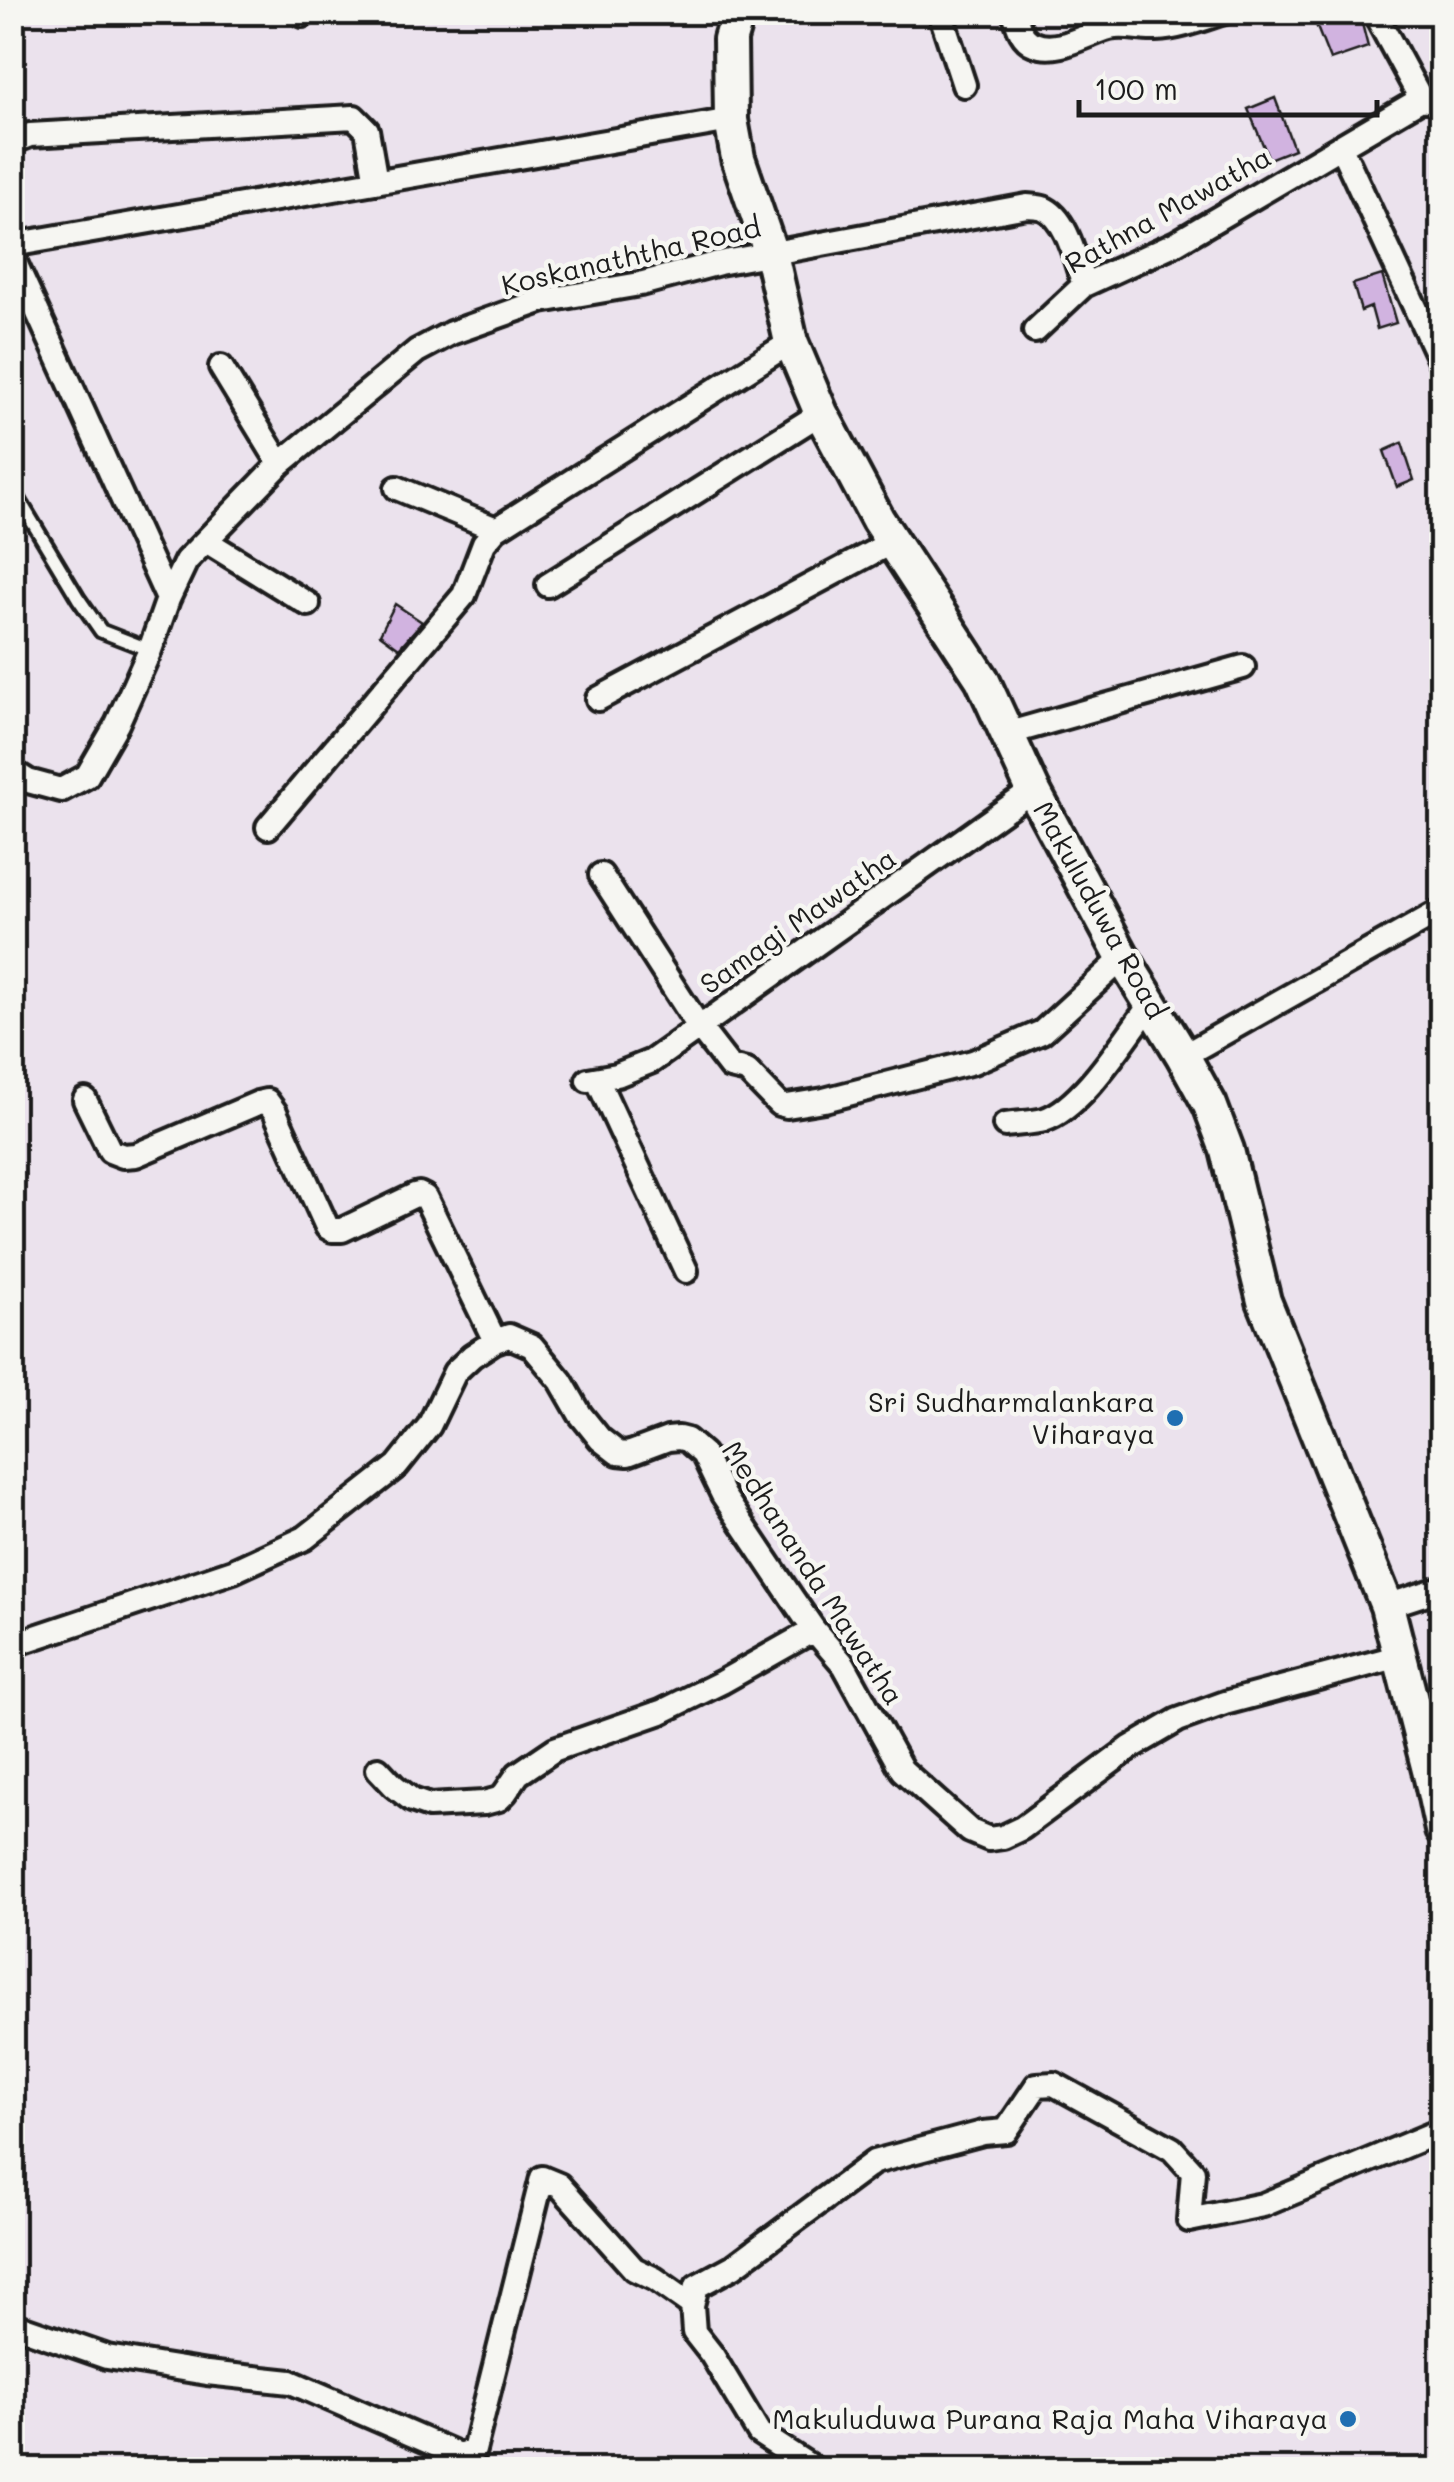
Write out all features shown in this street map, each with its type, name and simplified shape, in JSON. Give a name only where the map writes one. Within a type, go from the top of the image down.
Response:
[{"type":"street","name":"Makuluduwa Road","points":[[738,12],[730,39],[731,120],[738,158],[771,254],[791,342],[822,413],[878,520],[982,679],[1033,790],[1210,1105],[1227,1150],[1264,1301],[1387,1606],[1442,1830]]},
{"type":"street","points":[[940,12],[964,85]]},
{"type":"street","points":[[1014,12],[1026,39],[1041,46],[1057,46],[1114,27],[1169,28],[1224,12]]},
{"type":"street","points":[[1374,12],[1431,100]]},
{"type":"street","name":"Rathna Mawatha","points":[[1035,331],[1084,285],[1176,243],[1226,211],[1431,100]]},
{"type":"street","points":[[12,142],[30,135],[354,118],[367,130],[376,182]]},
{"type":"street","points":[[12,245],[731,120]]},
{"type":"street","points":[[1341,147],[1440,360]]},
{"type":"street","name":"Koskanaththa Road","points":[[12,770],[28,781],[61,790],[87,776],[116,724],[186,561],[280,464],[417,351],[451,333],[541,301],[640,284],[719,263],[1027,206],[1042,208],[1056,218],[1068,236],[1084,285]]},
{"type":"street","points":[[12,256],[168,599]]},
{"type":"street","points":[[268,827],[464,595],[484,543],[496,529],[791,342]]},
{"type":"street","points":[[221,367],[280,464]]},
{"type":"street","points":[[548,584],[822,413]]},
{"type":"street","points":[[397,488],[496,529]]},
{"type":"street","points":[[206,541],[308,604]]},
{"type":"street","points":[[598,698],[892,542]]},
{"type":"street","points":[[1006,734],[1243,667]]},
{"type":"street","name":"Samagi Mawatha","points":[[686,1272],[592,1079],[618,1075],[652,1061],[1033,790]]},
{"type":"street","points":[[601,875],[700,1028],[730,1067],[754,1076],[779,1104],[796,1106],[973,1062],[1042,1032],[1124,958]]},
{"type":"street","points":[[1184,1056],[1442,910]]},
{"type":"street","points":[[1005,1125],[1043,1120],[1068,1107],[1150,1004]]},
{"type":"street","points":[[12,1646],[233,1571],[305,1538],[397,1466],[429,1426],[455,1372],[495,1340],[425,1197],[415,1195],[342,1230],[326,1227],[267,1101],[136,1155],[123,1156],[110,1151],[85,1100]]},
{"type":"street","name":"Medhananda Mawatha","points":[[495,1340],[509,1336],[532,1346],[600,1440],[618,1453],[628,1454],[680,1438],[703,1454],[724,1495],[814,1630],[844,1665],[902,1770],[970,1831],[989,1839],[1022,1828],[1130,1748],[1178,1720],[1225,1702],[1400,1656]]},
{"type":"street","points":[[1387,1606],[1442,1588]]},
{"type":"street","points":[[378,1769],[412,1800],[429,1806],[499,1799],[518,1774],[556,1749],[661,1712],[814,1630]]},
{"type":"street","points":[[816,2470],[759,2433],[694,2332],[692,2305],[697,2286],[734,2266],[874,2162],[1006,2130],[1037,2085],[1054,2084],[1172,2148],[1193,2172],[1189,2220],[1263,2205],[1442,2130]]},
{"type":"street","points":[[12,2324],[107,2357],[291,2382],[460,2455],[474,2450],[542,2178],[559,2185],[634,2269],[692,2305]]},
{"type":"lane","points":[[12,488],[101,630],[150,650]]},
{"type":"building","points":[[1311,12],[1359,12],[1368,47],[1330,60]]},
{"type":"building","points":[[1275,98],[1294,149],[1269,159],[1248,109]]},
{"type":"building","points":[[1382,275],[1396,323],[1377,329],[1371,307],[1361,311],[1353,284]]},
{"type":"building","points":[[1402,443],[1414,480],[1397,487],[1384,451]]},
{"type":"building","points":[[395,604],[422,622],[399,648],[380,634]]},
{"type":"place","name":"Sri Sudharmalankara Viharaya","points":[[1175,1418]]},
{"type":"place","name":"Makuluduwa Purana Raja Maha Viharaya","points":[[1348,2419]]}]
